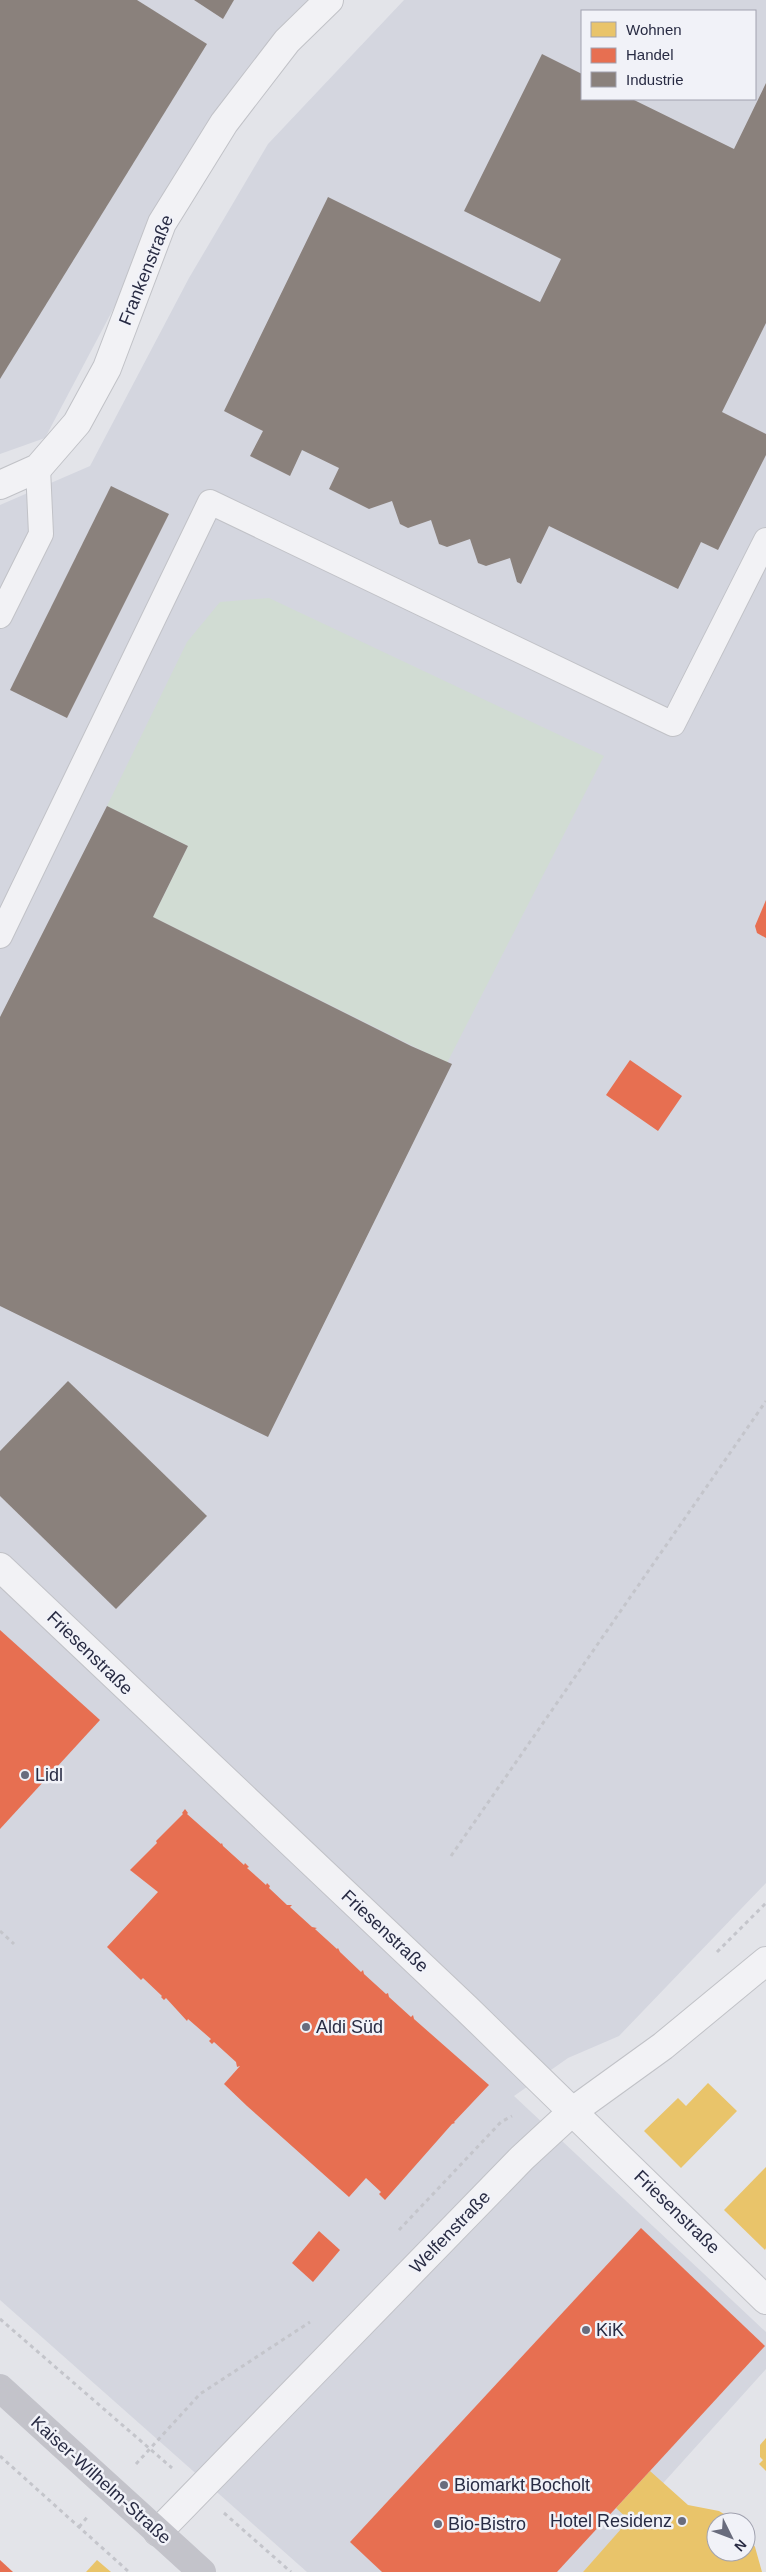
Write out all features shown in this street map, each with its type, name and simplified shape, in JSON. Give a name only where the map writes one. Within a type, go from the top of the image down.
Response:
[{"type":"main road","name":"Kaiser-Wilhelm-Straße","points":[[0,2388],[202,2572]]},
{"type":"street","name":"Frankenstraße","points":[[0,485],[38,468],[77,423],[107,368],[162,224],[218,131],[287,41],[329,0]]},
{"type":"street","name":"Friesenstraße","points":[[0,1567],[573,2111],[766,2300]]},
{"type":"street","name":"Welfenstraße","points":[[158,2532],[522,2158],[573,2111],[663,2046],[766,1960]]},
{"type":"lane","points":[[0,616],[41,534],[38,468]]},
{"type":"lane","points":[[0,936],[7,904],[210,502],[674,724],[766,540]]},
{"type":"path","points":[[451,1856],[766,1401]]},
{"type":"path","points":[[0,1930],[14,1944]]},
{"type":"path","points":[[0,2319],[291,2572]]},
{"type":"path","points":[[0,2456],[129,2572]]},
{"type":"shaded area","points":[[0,0],[327,0],[145,249],[45,438],[0,454]]},
{"type":"shaded area","points":[[404,0],[766,0],[766,1883],[619,2036],[568,2058],[514,2096],[766,2332],[766,2369],[583,2572],[307,2572],[0,2300],[0,505],[90,466],[189,278],[268,144]]},
{"type":"shaded area","points":[[269,598],[604,756],[447,1063],[153,917],[188,846],[107,806],[187,642],[220,602]]},
{"type":"building: Wohnen","points":[[708,2083],[737,2111],[681,2168],[644,2131],[678,2098],[686,2106]]},
{"type":"building: Wohnen","points":[[766,2167],[766,2248],[765,2250],[724,2210]]},
{"type":"building: Wohnen","points":[[766,2438],[766,2471],[759,2464],[763,2460],[760,2457],[760,2445]]},
{"type":"building: Wohnen","name":"Hotel Residenz","points":[[650,2471],[688,2505],[721,2512],[706,2512],[706,2562],[756,2562],[756,2551],[762,2572],[583,2572],[629,2520],[616,2508]]},
{"type":"building: Wohnen","points":[[97,2560],[111,2572],[86,2572]]},
{"type":"building: Handel","points":[[766,900],[766,938],[757,933],[755,926]]},
{"type":"building: Handel","points":[[630,1060],[682,1096],[658,1131],[606,1095]]},
{"type":"building: Handel","name":"Lidl","points":[[0,1630],[100,1720],[0,1829]]},
{"type":"building: Handel","points":[[185,1809],[187,1814],[222,1843],[244,1865],[245,1863],[249,1867],[247,1868],[266,1885],[267,1883],[270,1886],[269,1888],[287,1905],[292,1905],[290,1907],[312,1927],[317,1928],[315,1929],[338,1948],[361,1972],[363,1970],[364,1974],[386,1994],[388,1993],[389,1997],[411,2017],[413,2015],[414,2019],[489,2085],[385,2200],[379,2194],[381,2192],[366,2178],[349,2197],[247,2106],[224,2084],[240,2066],[237,2067],[236,2062],[214,2042],[212,2044],[209,2041],[211,2039],[188,2019],[187,2021],[166,1998],[164,2000],[143,1978],[141,1980],[107,1947],[158,1892],[130,1870],[157,1843],[156,1841],[183,1814]]},
{"type":"building: Handel","points":[[641,2228],[765,2346],[557,2572],[382,2572],[350,2542]]},
{"type":"building: Handel","points":[[319,2231],[340,2250],[313,2282],[292,2263]]},
{"type":"building: Handel","points":[[0,2560],[13,2572],[0,2572]]},
{"type":"building: Industrie","points":[[0,0],[137,0],[207,44],[0,379]]},
{"type":"building: Industrie","points":[[194,0],[234,0],[223,19]]},
{"type":"building: Industrie","points":[[542,54],[581,74],[581,100],[634,100],[734,149],[766,83],[766,323],[722,412],[766,434],[766,455],[718,550],[701,542],[678,589],[549,526],[521,584],[517,582],[510,558],[486,566],[478,563],[470,539],[447,547],[439,544],[431,520],[408,528],[400,524],[392,501],[369,509],[329,489],[339,468],[302,450],[290,476],[250,456],[263,431],[224,411],[328,197],[540,302],[561,259],[464,211]]},
{"type":"building: Industrie","points":[[111,486],[169,514],[67,718],[10,690]]},
{"type":"building: Industrie","points":[[107,806],[188,846],[153,917],[411,1046],[452,1064],[268,1437],[0,1306],[0,1017]]},
{"type":"building: Industrie","points":[[68,1381],[207,1516],[116,1609],[0,1496],[0,1451]]},
{"type":"place","name":"Lidl","points":[[25,1775]]},
{"type":"place","name":"Aldi Süd","points":[[306,2027]]},
{"type":"place","name":"KiK","points":[[586,2330]]},
{"type":"place","name":"Biomarkt Bocholt","points":[[444,2485]]},
{"type":"place","name":"Hotel Residenz","points":[[682,2521]]},
{"type":"place","name":"Bio-Bistro","points":[[438,2524]]}]
